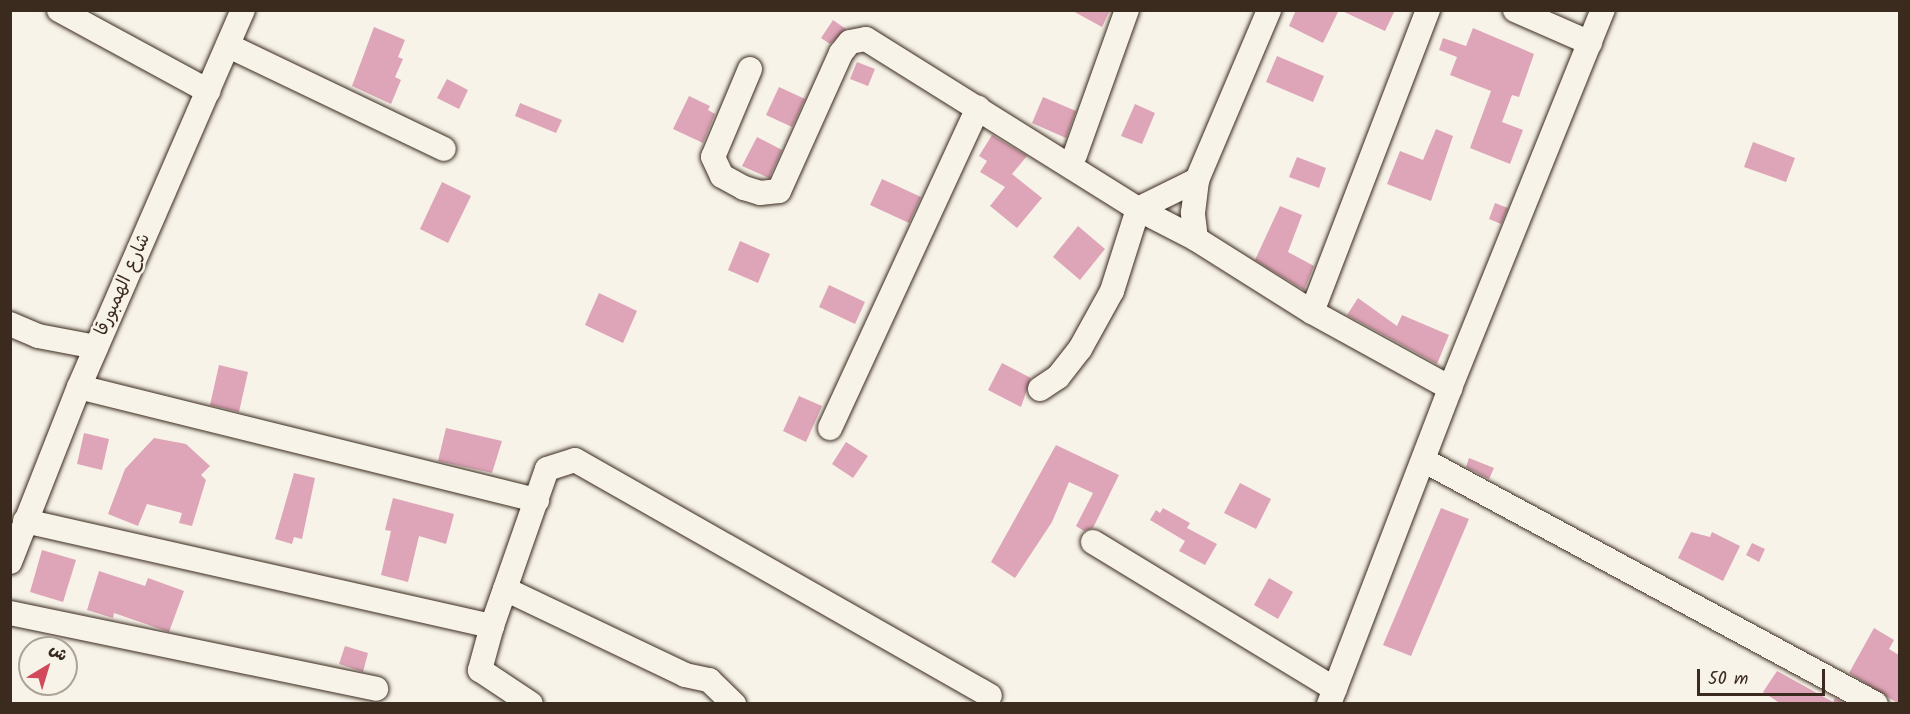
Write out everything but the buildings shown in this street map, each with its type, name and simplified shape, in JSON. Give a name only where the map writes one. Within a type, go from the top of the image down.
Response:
[{"type":"street","points":[[59,10],[208,92]]},
{"type":"street","name":"شارع الهمبورقا","points":[[10,562],[79,387],[243,10]]},
{"type":"street","points":[[1075,155],[1127,10]]},
{"type":"street","points":[[1196,240],[1193,213],[1197,180],[1269,10]]},
{"type":"street","points":[[1312,312],[1428,10]]},
{"type":"street","points":[[1515,10],[1590,43]]},
{"type":"street","points":[[1092,542],[1332,696],[1425,461],[1450,388],[1603,10]]},
{"type":"street","points":[[750,69],[713,157],[722,176],[760,193],[779,191],[786,182],[841,53],[857,39],[885,48],[1138,209],[1196,240],[1312,312],[1450,388]]},
{"type":"street","points":[[229,46],[444,149]]},
{"type":"street","points":[[830,428],[978,107]]},
{"type":"street","points":[[1040,389],[1058,377],[1080,349],[1112,291],[1138,209],[1197,180]]},
{"type":"street","points":[[10,324],[38,336],[96,347]]},
{"type":"street","points":[[79,387],[537,500]]},
{"type":"street","points":[[531,704],[480,670],[492,626],[547,469],[575,460],[990,696]]},
{"type":"street","points":[[1425,461],[1876,704]]},
{"type":"street","points":[[26,521],[492,626]]},
{"type":"street","points":[[505,589],[685,675],[709,680],[734,704]]},
{"type":"street","points":[[10,613],[376,689]]}]
